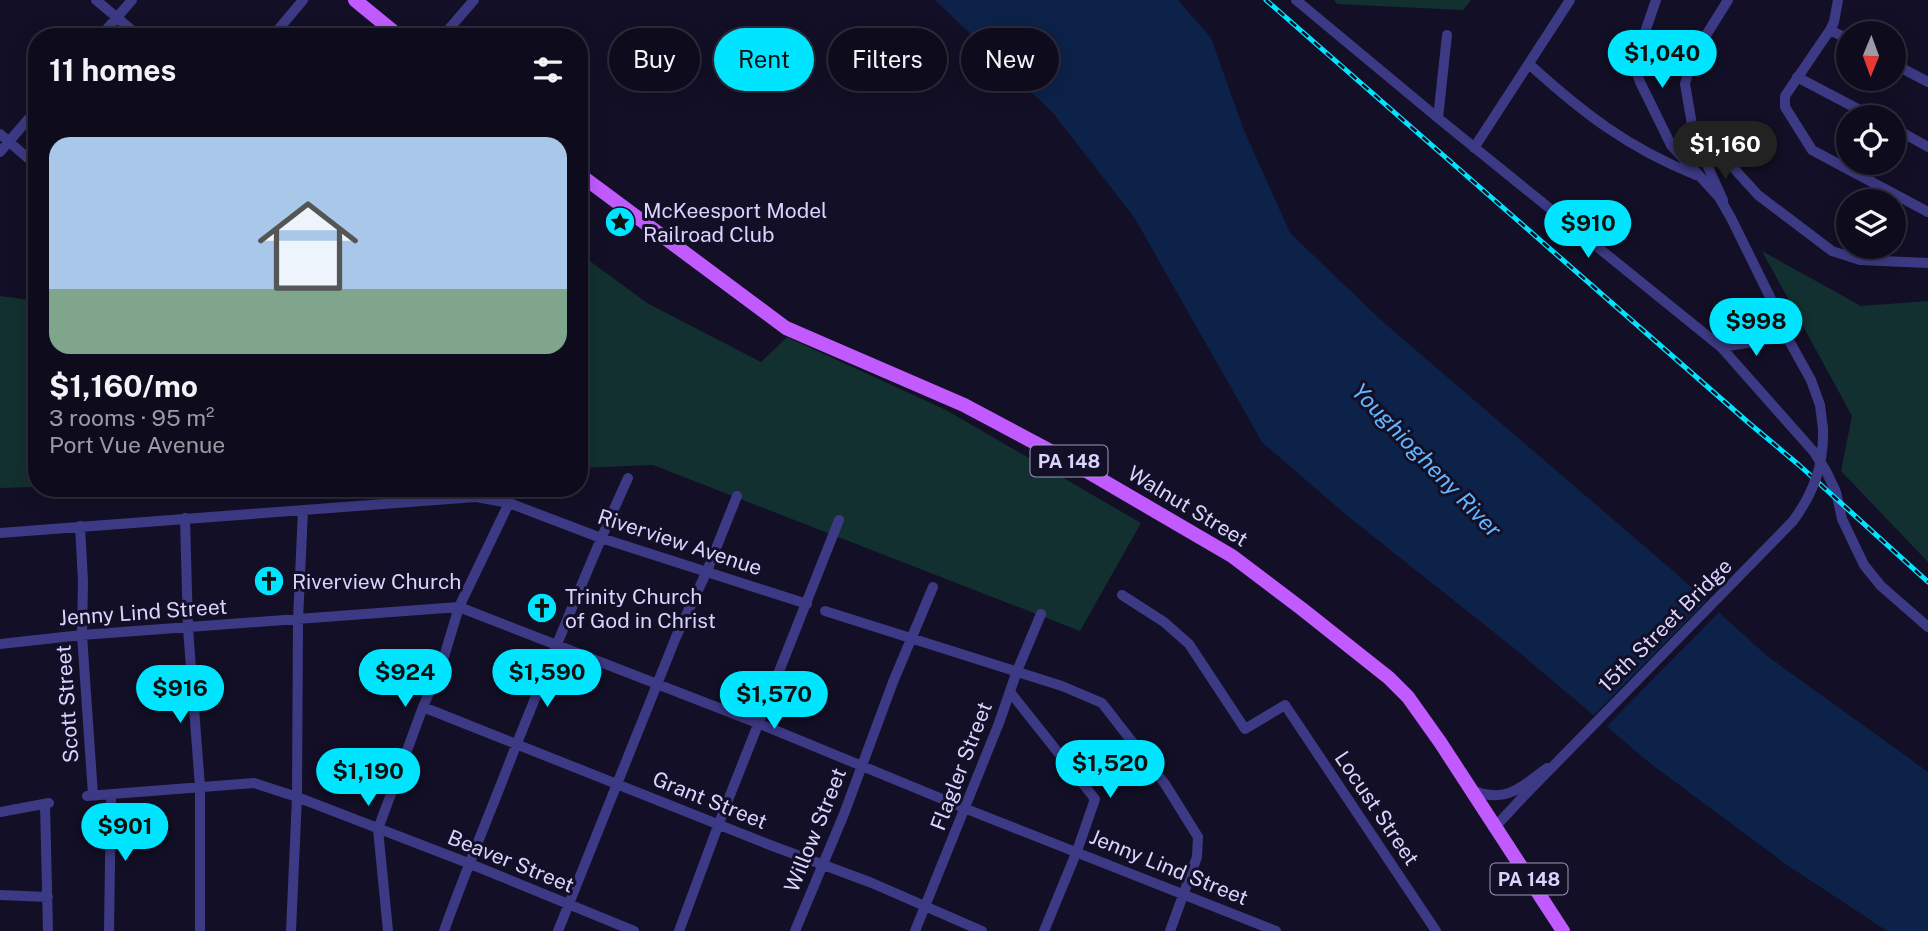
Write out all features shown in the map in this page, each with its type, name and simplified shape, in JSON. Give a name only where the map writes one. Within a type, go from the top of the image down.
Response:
[{"type":"main road","points":[[355,0],[389,28]]},
{"type":"main road","name":"Walnut Street","points":[[588,181],[786,328],[964,405],[1082,469],[1232,556],[1390,678],[1408,697],[1563,931]]},
{"type":"street","points":[[96,0],[131,28]]},
{"type":"street","points":[[108,28],[132,0]]},
{"type":"street","points":[[280,28],[303,0]]},
{"type":"street","points":[[450,28],[474,0]]},
{"type":"street","points":[[1296,0],[1721,347],[1814,452],[1836,492],[1842,519],[1864,565],[1881,586],[1928,627]]},
{"type":"street","points":[[1474,148],[1570,0]]},
{"type":"street","points":[[1656,0],[1634,64],[1671,145],[1719,197],[1724,206]]},
{"type":"street","points":[[1724,206],[1719,187],[1694,136],[1686,93],[1686,74],[1693,56],[1728,0]]},
{"type":"street","points":[[1838,0],[1830,30],[1797,77],[1784,101],[1812,150],[1928,212]]},
{"type":"street","points":[[1830,30],[1836,33]]},
{"type":"street","points":[[1438,118],[1447,35]]},
{"type":"street","points":[[1529,64],[1580,110],[1630,144],[1656,159],[1699,176]]},
{"type":"street","points":[[1906,70],[1928,82]]},
{"type":"street","points":[[1797,77],[1850,105]]},
{"type":"street","points":[[0,152],[4,138],[28,118]]},
{"type":"street","points":[[1906,135],[1928,147]]},
{"type":"street","points":[[1694,136],[1712,138],[1728,162],[1758,195],[1832,251],[1860,260],[1928,263]]},
{"type":"street","points":[[4,138],[28,158]]},
{"type":"street","name":"15th Street Bridge","points":[[1495,827],[1517,796],[1563,755],[1793,521],[1814,486],[1823,456],[1823,429],[1811,380],[1787,337],[1772,299],[1724,206]]},
{"type":"street","points":[[1721,347],[1787,337]]},
{"type":"street","points":[[444,931],[537,690],[628,478]]},
{"type":"street","points":[[558,931],[656,684],[707,571],[737,496]]},
{"type":"street","name":"Riverview Avenue","points":[[0,533],[477,497],[509,503],[601,538],[807,604]]},
{"type":"street","points":[[388,931],[378,829],[443,660],[459,607],[509,503]]},
{"type":"street","points":[[291,931],[297,797],[298,620],[303,510]]},
{"type":"street","points":[[185,518],[188,628],[200,787],[200,931]]},
{"type":"street","points":[[679,931],[839,520]]},
{"type":"street","name":"Scott Street","points":[[80,526],[90,795]]},
{"type":"street","name":"Willow Street","points":[[794,931],[844,814],[933,587]]},
{"type":"street","name":"Locust Street","points":[[1122,595],[1164,622],[1189,644],[1245,729],[1285,705],[1436,931]]},
{"type":"street","name":"Jenny Lind Street","points":[[0,643],[459,607],[760,724],[1276,931]]},
{"type":"street","points":[[825,611],[1017,671],[1102,703],[1165,784],[1198,837],[1197,857],[1170,931]]},
{"type":"street","name":"Flagler Street","points":[[915,931],[1041,614]]},
{"type":"street","points":[[1010,692],[1094,799],[1077,851],[1044,931]]},
{"type":"street","name":"Grant Street","points":[[423,707],[822,864],[982,931]]},
{"type":"street","name":"Beaver Street","points":[[90,795],[254,783],[468,863],[634,931]]},
{"type":"street","points":[[1470,790],[1489,796],[1517,796]]},
{"type":"street","points":[[109,931],[111,795]]},
{"type":"street","points":[[0,812],[47,804],[48,931]]},
{"type":"street","points":[[0,895],[48,897]]},
{"type":"green space","points":[[1334,0],[1471,0],[1463,10],[1337,4]]},
{"type":"green space","points":[[1762,251],[1861,306],[1928,301],[1928,562],[1841,471],[1852,416]]},
{"type":"green space","points":[[588,260],[647,303],[761,362],[787,337],[946,410],[1141,523],[1080,631],[653,465],[588,468]]},
{"type":"green space","points":[[0,296],[28,300],[28,487],[0,488]]},
{"type":"water","name":"Youghiogheny River","points":[[935,0],[1178,0],[1211,38],[1243,128],[1290,233],[1382,321],[1672,570],[1766,655],[1928,772],[1928,931],[1887,931],[1787,865],[1651,764],[1515,649],[1345,514],[1262,442],[1134,217],[1053,113],[1030,91],[1059,91],[1059,28],[964,28]]},
{"type":"pier","points":[[1709,598],[1721,610],[1604,729],[1591,718]]},
{"type":"railway","points":[[1266,0],[1799,465],[1928,582]]},
{"type":"place","name":"McKeesport Model Railroad Club","points":[[620,222]]},
{"type":"place","name":"Riverview Church","points":[[269,581]]},
{"type":"place","name":"Trinity Church of God in Christ","points":[[542,608]]}]
